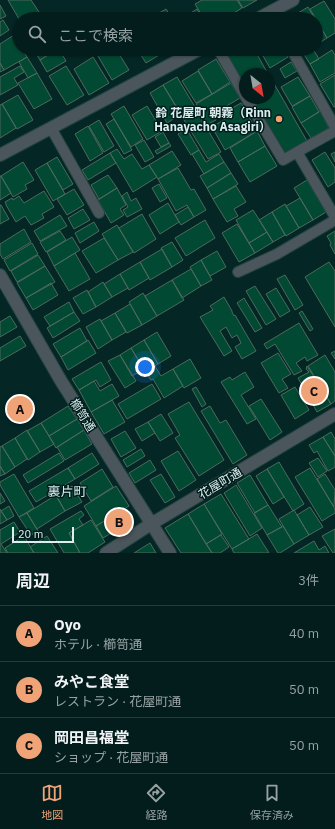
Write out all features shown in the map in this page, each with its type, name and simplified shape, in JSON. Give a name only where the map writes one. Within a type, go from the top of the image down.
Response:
[{"type":"street","points":[[277,12],[293,0]]},
{"type":"street","points":[[0,155],[187,56]]},
{"type":"street","name":"櫛笥通","points":[[0,275],[61,380],[170,553]]},
{"type":"street","name":"花屋町通","points":[[106,553],[151,524],[334,417]]},
{"type":"lane","points":[[222,56],[239,85]]},
{"type":"lane","points":[[295,56],[335,127]]},
{"type":"lane","points":[[250,104],[282,160],[335,131]]},
{"type":"lane","points":[[51,128],[99,213]]},
{"type":"lane","points":[[238,272],[277,254],[335,218],[297,152]]},
{"type":"building","points":[[8,0],[31,0],[39,12],[15,12]]},
{"type":"building","points":[[202,0],[237,0],[242,8],[235,12],[200,12],[195,4]]},
{"type":"building","points":[[238,0],[257,0],[243,8]]},
{"type":"building","points":[[324,1],[335,19],[335,33],[327,38],[323,31],[323,12],[312,12],[310,9]]},
{"type":"building","points":[[0,5],[6,16],[0,19]]},
{"type":"building","points":[[308,7],[311,12],[300,12]]},
{"type":"building","points":[[166,9],[168,12],[161,12]]},
{"type":"building","points":[[3,20],[9,30],[0,36],[0,22]]},
{"type":"building","points":[[323,31],[327,38],[323,41]]},
{"type":"building","points":[[12,36],[12,56],[27,57],[4,70],[0,63],[0,44]]},
{"type":"building","points":[[332,50],[335,55],[335,73],[320,82],[310,64]]},
{"type":"building","points":[[37,56],[47,56],[40,60]]},
{"type":"building","points":[[47,56],[63,56],[66,61],[47,72],[40,60]]},
{"type":"building","points":[[98,56],[120,56],[129,70],[112,80]]},
{"type":"building","points":[[142,56],[158,56],[146,63]]},
{"type":"building","points":[[227,56],[258,56],[265,68],[239,68],[239,77]]},
{"type":"building","points":[[263,56],[288,56],[270,68]]},
{"type":"building","points":[[305,56],[317,56],[319,59],[310,64]]},
{"type":"building","points":[[27,57],[37,73],[28,78],[19,62]]},
{"type":"building","points":[[93,57],[109,83],[89,95],[74,69]]},
{"type":"building","points":[[216,59],[230,82],[212,94],[198,70]]},
{"type":"building","points":[[291,62],[297,71],[285,78],[280,69]]},
{"type":"building","points":[[0,63],[4,70],[0,72]]},
{"type":"building","points":[[20,66],[24,72],[14,78],[18,85],[0,95],[0,77]]},
{"type":"building","points":[[66,66],[84,95],[67,105],[49,76]]},
{"type":"building","points":[[198,71],[212,94],[196,103],[182,81]]},
{"type":"building","points":[[37,73],[52,99],[34,109],[18,83]]},
{"type":"building","points":[[335,75],[335,107],[334,107],[320,84]]},
{"type":"building","points":[[177,77],[195,107],[181,115],[163,85]]},
{"type":"building","points":[[298,77],[310,96],[292,106],[281,87]]},
{"type":"building","points":[[231,83],[239,96],[239,99],[213,114],[216,120],[208,124],[196,104]]},
{"type":"building","points":[[163,85],[181,114],[167,123],[150,93]]},
{"type":"building","name":"鈴 花屋町 朝霧（Rinn Hanayacho Asagiri）","points":[[275,85],[307,141],[284,154],[255,104],[275,104]]},
{"type":"building","points":[[18,95],[33,120],[17,129],[2,104]]},
{"type":"building","points":[[310,96],[319,112],[301,123],[292,107]]},
{"type":"building","points":[[2,104],[16,128],[0,138],[0,105]]},
{"type":"building","points":[[242,104],[257,131],[225,150],[212,127],[230,116],[227,111]]},
{"type":"building","points":[[124,106],[143,139],[131,147],[111,114]]},
{"type":"building","points":[[147,106],[162,131],[147,140],[132,115]]},
{"type":"building","points":[[194,107],[221,152],[208,159],[181,115]]},
{"type":"building","points":[[320,111],[329,128],[311,138],[301,123]]},
{"type":"building","points":[[114,119],[132,150],[124,154],[106,124]]},
{"type":"building","points":[[99,120],[114,146],[104,152],[89,126]]},
{"type":"building","points":[[88,126],[103,153],[90,161],[75,134]]},
{"type":"building","points":[[186,128],[199,150],[191,155],[178,134]]},
{"type":"building","points":[[257,131],[265,146],[238,162],[230,148]]},
{"type":"building","points":[[163,132],[169,143],[161,147],[155,137]]},
{"type":"building","points":[[144,140],[154,157],[145,162],[135,145]]},
{"type":"building","points":[[169,143],[171,146],[157,154],[155,151]]},
{"type":"building","points":[[265,146],[277,166],[250,182],[238,162]]},
{"type":"building","points":[[117,149],[124,159],[132,154],[142,169],[149,165],[157,177],[133,192],[110,153]]},
{"type":"building","points":[[199,150],[206,162],[219,154],[224,162],[204,174],[192,154]]},
{"type":"building","points":[[172,151],[181,165],[158,179],[149,165]]},
{"type":"building","points":[[325,152],[335,168],[335,182],[328,187],[312,160]]},
{"type":"building","points":[[335,152],[335,162],[331,154]]},
{"type":"building","points":[[110,153],[116,163],[88,180],[82,170]]},
{"type":"building","points":[[57,157],[73,184],[63,190],[47,163]]},
{"type":"building","points":[[23,162],[34,180],[25,185],[27,189],[13,197],[1,176]]},
{"type":"building","points":[[224,162],[231,173],[207,188],[200,176]]},
{"type":"building","points":[[47,163],[65,194],[53,201],[35,170]]},
{"type":"building","points":[[178,168],[191,190],[194,189],[206,210],[194,217],[187,205],[176,211],[158,179]]},
{"type":"building","points":[[231,173],[238,184],[213,199],[207,188]]},
{"type":"building","points":[[108,175],[117,188],[99,199],[91,185]]},
{"type":"building","points":[[0,176],[11,193],[0,200]]},
{"type":"building","points":[[307,180],[326,212],[313,220],[294,188]]},
{"type":"building","points":[[159,184],[167,198],[160,202],[152,188]]},
{"type":"building","points":[[236,186],[246,202],[234,209],[238,216],[227,222],[213,199]]},
{"type":"building","points":[[117,188],[126,205],[120,209],[124,215],[111,223],[98,200]]},
{"type":"building","points":[[74,189],[84,205],[67,215],[57,199]]},
{"type":"building","points":[[44,191],[54,207],[42,214],[44,218],[31,225],[25,216],[16,222],[5,202],[12,198],[13,200],[19,196],[24,203]]},
{"type":"building","points":[[127,192],[131,201],[136,198],[142,209],[127,217],[123,210],[128,207],[122,196]]},
{"type":"building","points":[[300,198],[313,220],[299,228],[286,206]]},
{"type":"building","points":[[168,203],[179,222],[160,234],[149,215]]},
{"type":"building","points":[[285,204],[299,228],[286,236],[272,212]]},
{"type":"building","points":[[0,205],[9,219],[0,224]]},
{"type":"building","points":[[188,207],[194,217],[181,225],[175,215]]},
{"type":"building","points":[[83,209],[90,220],[74,229],[68,218]]},
{"type":"building","points":[[253,210],[267,232],[249,243],[236,220]]},
{"type":"building","points":[[272,212],[285,235],[273,242],[259,220]]},
{"type":"building","points":[[142,214],[156,239],[134,253],[119,228]]},
{"type":"building","points":[[60,215],[67,226],[40,241],[34,231]]},
{"type":"building","points":[[205,220],[215,238],[186,256],[175,238]]},
{"type":"building","points":[[94,222],[99,231],[80,243],[75,233]]},
{"type":"building","points":[[237,224],[255,253],[239,262],[222,233]]},
{"type":"building","points":[[117,225],[133,252],[118,260],[102,234]]},
{"type":"building","points":[[24,229],[31,242],[3,259],[0,254],[0,244]]},
{"type":"building","points":[[60,231],[66,240],[46,252],[40,242]]},
{"type":"building","points":[[335,231],[335,254],[327,236]]},
{"type":"building","points":[[267,232],[273,242],[255,253],[249,243]]},
{"type":"building","points":[[72,237],[80,250],[54,266],[47,252]]},
{"type":"building","points":[[104,238],[118,260],[96,273],[82,251]]},
{"type":"building","points":[[172,242],[183,260],[172,267],[161,248]]},
{"type":"building","points":[[32,243],[38,254],[10,271],[4,260]]},
{"type":"building","points":[[162,249],[172,267],[150,280],[140,262]]},
{"type":"building","points":[[217,251],[226,267],[210,276],[201,260]]},
{"type":"building","points":[[75,253],[90,279],[69,291],[54,266]]},
{"type":"building","points":[[38,255],[45,266],[17,282],[11,271]]},
{"type":"building","points":[[201,260],[212,280],[201,286],[190,267]]},
{"type":"building","points":[[140,262],[149,278],[129,290],[120,274]]},
{"type":"building","points":[[329,262],[335,271],[335,327],[305,277]]},
{"type":"building","points":[[45,266],[55,282],[26,298],[17,283]]},
{"type":"building","points":[[191,269],[201,286],[182,298],[172,280]]},
{"type":"building","points":[[120,274],[128,288],[112,297],[104,284]]},
{"type":"building","points":[[285,275],[303,305],[295,310],[277,279]]},
{"type":"building","points":[[172,280],[184,300],[157,316],[145,296]]},
{"type":"building","points":[[103,282],[112,297],[96,307],[88,292]]},
{"type":"building","points":[[51,283],[58,295],[33,310],[26,298]]},
{"type":"building","points":[[255,286],[276,319],[266,325],[246,291]]},
{"type":"building","points":[[276,288],[290,311],[280,317],[266,294]]},
{"type":"building","points":[[87,290],[96,307],[83,314],[73,298]]},
{"type":"building","points":[[143,293],[157,316],[142,325],[129,302]]},
{"type":"building","points":[[224,297],[256,351],[242,359],[235,347],[241,343],[237,335],[232,338],[226,327],[220,331],[232,351],[224,356],[200,317],[213,310],[210,306]]},
{"type":"building","points":[[244,298],[262,328],[255,332],[237,303]]},
{"type":"building","points":[[69,302],[74,312],[50,326],[44,317]]},
{"type":"building","points":[[130,304],[142,325],[127,333],[115,313]]},
{"type":"building","points":[[302,311],[313,329],[310,331],[299,313]]},
{"type":"building","points":[[74,312],[80,321],[53,338],[47,328]]},
{"type":"building","points":[[115,313],[126,332],[112,340],[101,321]]},
{"type":"building","points":[[10,316],[17,327],[0,337],[0,322]]},
{"type":"building","points":[[100,319],[112,340],[98,349],[86,327]]},
{"type":"building","points":[[299,323],[318,355],[307,361],[305,357],[296,363],[302,371],[294,375],[275,344],[267,349],[264,344]]},
{"type":"building","points":[[80,328],[87,341],[61,357],[53,344]]},
{"type":"building","points":[[157,332],[171,356],[158,364],[144,340]]},
{"type":"building","points":[[20,336],[26,346],[0,361],[0,348]]},
{"type":"building","points":[[88,340],[96,353],[68,370],[61,357]]},
{"type":"building","points":[[144,340],[158,364],[145,372],[131,348]]},
{"type":"building","points":[[131,348],[144,369],[132,376],[120,355]]},
{"type":"building","points":[[335,351],[335,359],[331,353]]},
{"type":"building","points":[[278,353],[291,374],[282,379],[288,388],[279,393],[261,363]]},
{"type":"building","points":[[120,355],[136,381],[125,388],[108,361]]},
{"type":"building","points":[[325,355],[335,372],[335,401],[331,404],[308,366]]},
{"type":"building","points":[[190,359],[201,378],[184,388],[173,369]]},
{"type":"building","points":[[101,362],[111,380],[100,387],[96,380],[79,390],[72,379]]},
{"type":"building","points":[[155,366],[161,376],[173,369],[183,386],[164,398],[153,379],[151,380],[145,372]]},
{"type":"building","points":[[307,366],[331,404],[317,412],[298,378],[309,372],[306,369]]},
{"type":"building","points":[[245,372],[254,387],[241,395],[256,419],[247,424],[221,382],[230,377],[232,380]]},
{"type":"building","points":[[94,381],[100,391],[112,384],[119,396],[91,412],[79,390]]},
{"type":"building","points":[[152,384],[161,399],[127,419],[118,404]]},
{"type":"building","points":[[196,387],[206,404],[202,407],[192,389]]},
{"type":"building","points":[[295,387],[309,410],[295,419],[281,395]]},
{"type":"building","points":[[261,399],[282,432],[270,440],[249,406]]},
{"type":"building","points":[[112,400],[125,422],[104,434],[91,412]]},
{"type":"building","points":[[189,402],[224,460],[199,476],[175,438],[180,435],[168,414]]},
{"type":"building","points":[[68,406],[77,419],[49,436],[41,423]]},
{"type":"building","points":[[210,406],[220,423],[226,420],[247,455],[233,464],[201,411]]},
{"type":"building","points":[[161,414],[173,433],[160,441],[148,422]]},
{"type":"building","points":[[77,419],[84,430],[56,448],[49,436]]},
{"type":"building","points":[[148,422],[155,433],[142,441],[135,429]]},
{"type":"building","points":[[41,423],[54,444],[40,452],[27,431]]},
{"type":"building","points":[[27,430],[40,452],[28,460],[15,438]]},
{"type":"building","points":[[84,430],[92,444],[65,460],[57,447]]},
{"type":"building","points":[[125,431],[136,448],[121,457],[111,439]]},
{"type":"building","points":[[331,432],[335,439],[335,456],[323,437]]},
{"type":"building","points":[[323,437],[335,456],[335,467],[328,471],[317,451],[314,453],[309,445]]},
{"type":"building","points":[[15,438],[27,459],[15,467],[2,446]]},
{"type":"building","points":[[2,446],[15,467],[5,474],[0,466],[0,447]]},
{"type":"building","points":[[141,449],[145,456],[127,467],[123,460]]},
{"type":"building","points":[[178,451],[196,480],[179,491],[161,461]]},
{"type":"building","points":[[59,453],[64,461],[28,483],[23,475]]},
{"type":"building","points":[[92,453],[99,464],[75,479],[68,468]]},
{"type":"building","points":[[318,458],[327,471],[318,477],[309,463]]},
{"type":"building","points":[[150,460],[156,470],[135,483],[129,473]]},
{"type":"building","points":[[279,462],[304,504],[293,511],[267,469]]},
{"type":"building","points":[[0,466],[5,474],[0,476]]},
{"type":"building","points":[[68,468],[75,479],[36,502],[29,491]]},
{"type":"building","points":[[310,468],[335,509],[335,513],[322,521],[295,477]]},
{"type":"building","points":[[102,469],[113,487],[91,501],[80,483]]},
{"type":"building","points":[[267,469],[284,497],[273,504],[256,476]]},
{"type":"building","points":[[14,474],[34,508],[19,517],[0,485],[0,482]]},
{"type":"building","points":[[161,474],[175,497],[165,503],[150,480]]},
{"type":"building","points":[[325,474],[335,490],[334,507],[317,479]]},
{"type":"building","points":[[250,475],[268,505],[255,513],[237,483]]},
{"type":"building","points":[[236,485],[262,528],[250,536],[224,493]]},
{"type":"building","points":[[72,486],[82,502],[65,511],[56,496]]},
{"type":"building","points":[[116,486],[129,506],[96,526],[84,506]]},
{"type":"building","points":[[0,493],[5,501],[0,504]]},
{"type":"building","points":[[221,494],[249,539],[232,549],[204,504]]},
{"type":"building","points":[[56,495],[65,511],[37,529],[27,513]]},
{"type":"building","points":[[204,504],[222,534],[206,544],[188,514]]},
{"type":"building","points":[[268,505],[282,527],[267,535],[254,513]]},
{"type":"building","points":[[9,506],[14,516],[7,520],[1,511]]},
{"type":"building","points":[[310,507],[323,527],[309,535],[297,515]]},
{"type":"building","points":[[125,508],[133,520],[103,538],[96,526]]},
{"type":"building","points":[[0,509],[7,520],[0,524]]},
{"type":"building","points":[[294,510],[309,535],[294,544],[279,519]]},
{"type":"building","points":[[81,511],[84,515],[79,519],[83,525],[69,533],[80,553],[64,553],[50,529]]},
{"type":"building","points":[[27,513],[38,531],[31,535],[19,517]]},
{"type":"building","points":[[188,514],[212,553],[181,553],[165,528]]},
{"type":"building","points":[[91,520],[105,542],[88,553],[80,553],[69,533]]},
{"type":"building","points":[[14,522],[20,532],[1,544],[7,553],[0,553],[0,530]]},
{"type":"building","points":[[283,526],[294,544],[278,553],[267,535]]},
{"type":"building","points":[[335,529],[335,553],[333,553],[322,536]]},
{"type":"building","points":[[257,534],[269,553],[234,553],[232,549]]},
{"type":"building","points":[[221,535],[229,547],[220,553],[212,553],[206,544]]},
{"type":"building","points":[[24,536],[34,553],[8,553],[5,548]]},
{"type":"building","points":[[47,536],[58,553],[34,553],[30,547]]},
{"type":"building","points":[[314,541],[319,550],[325,546],[329,553],[294,553]]},
{"type":"building","points":[[150,543],[156,553],[134,553]]},
{"type":"place","name":"鈴 花屋町 朝霧（Rinn Hanayacho Asagiri）","points":[[279,119]]},
{"type":"place","name":"岡田昌福堂","points":[[314,391]]},
{"type":"place","name":"Oyo","points":[[20,409]]},
{"type":"place","name":"みやこ食堂","points":[[119,522]]},
{"type":"district","name":"裏片町","points":[[67,491]]}]
